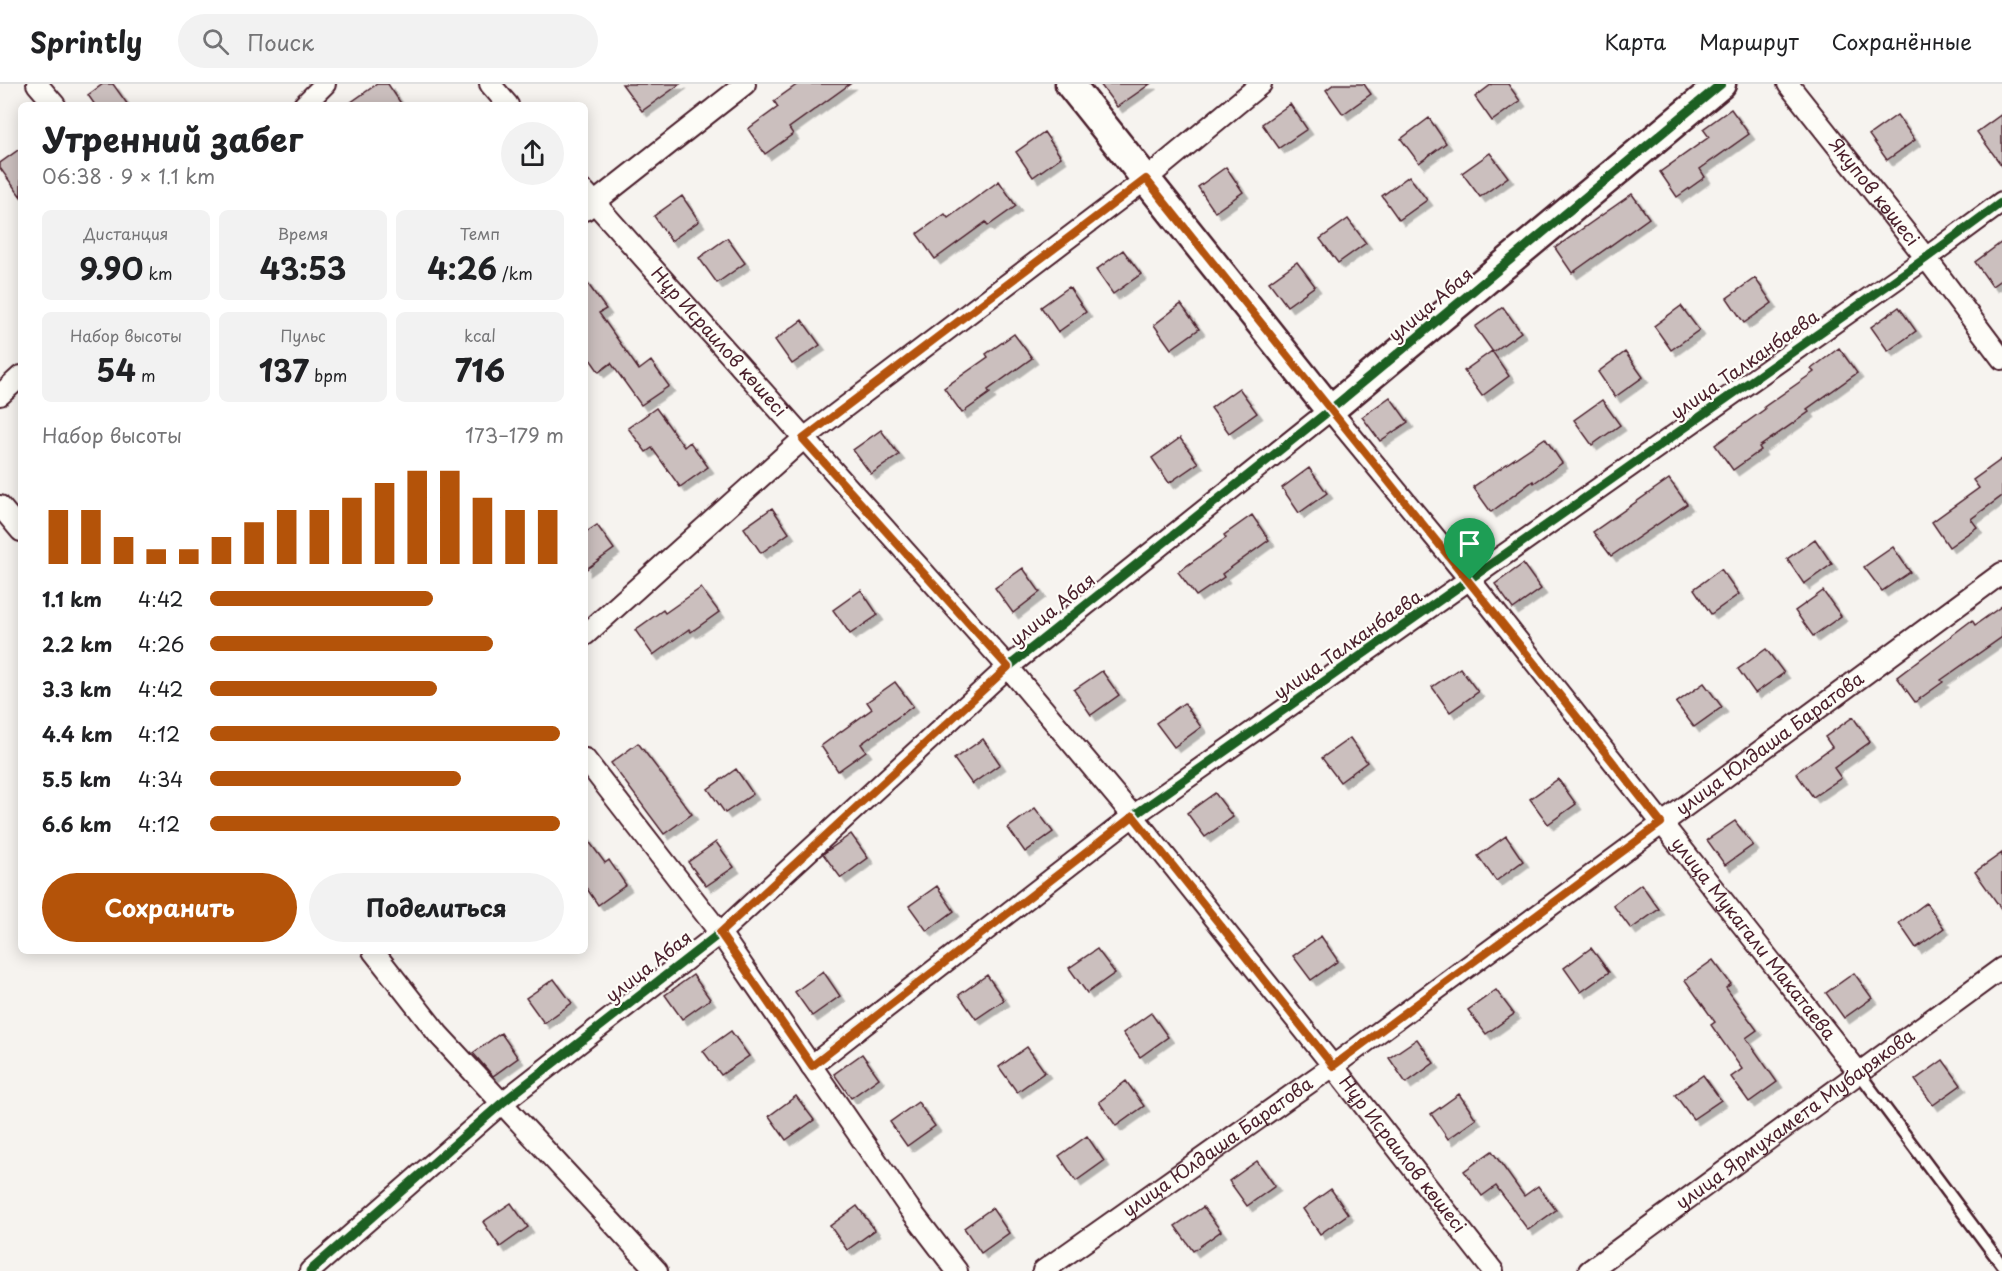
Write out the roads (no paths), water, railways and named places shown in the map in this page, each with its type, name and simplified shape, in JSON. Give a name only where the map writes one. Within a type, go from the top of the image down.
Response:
[{"type":"street","points":[[37,84],[52,102]]},
{"type":"street","points":[[307,102],[325,84]]},
{"type":"street","points":[[490,84],[505,102]]},
{"type":"street","points":[[588,201],[745,84]]},
{"type":"street","name":"улица Мукагали Макатаева","points":[[1070,84],[1330,410],[1470,580],[1859,1073]]},
{"type":"street","points":[[588,632],[803,439],[1146,179],[1261,84]]},
{"type":"street","name":"улица Абая","points":[[310,1271],[502,1103],[720,933],[1008,667],[1330,410],[1721,84]]},
{"type":"street","name":"Якупов көшесі","points":[[1788,84],[1926,258],[2002,359]]},
{"type":"street","name":"Нұр Исраилов көшесі","points":[[588,201],[1008,667],[1133,816],[1493,1271]]},
{"type":"street","name":"улица Талканбаева","points":[[812,1066],[1133,816],[1926,258],[2002,202]]},
{"type":"street","points":[[0,395],[18,379]]},
{"type":"street","points":[[0,506],[18,527]]},
{"type":"street","name":"улица Юлдаша Баратова","points":[[1043,1271],[1333,1066],[2002,573]]},
{"type":"street","points":[[588,763],[720,933],[909,1208],[957,1271]]},
{"type":"street","points":[[375,954],[438,1034],[657,1271]]},
{"type":"street","name":"улица Ярмухамета Мубарякова","points":[[1589,1271],[2002,968]]},
{"type":"lane","name":"улица Мукагали Макатаева","points":[[1859,1073],[2002,1265]]}]
